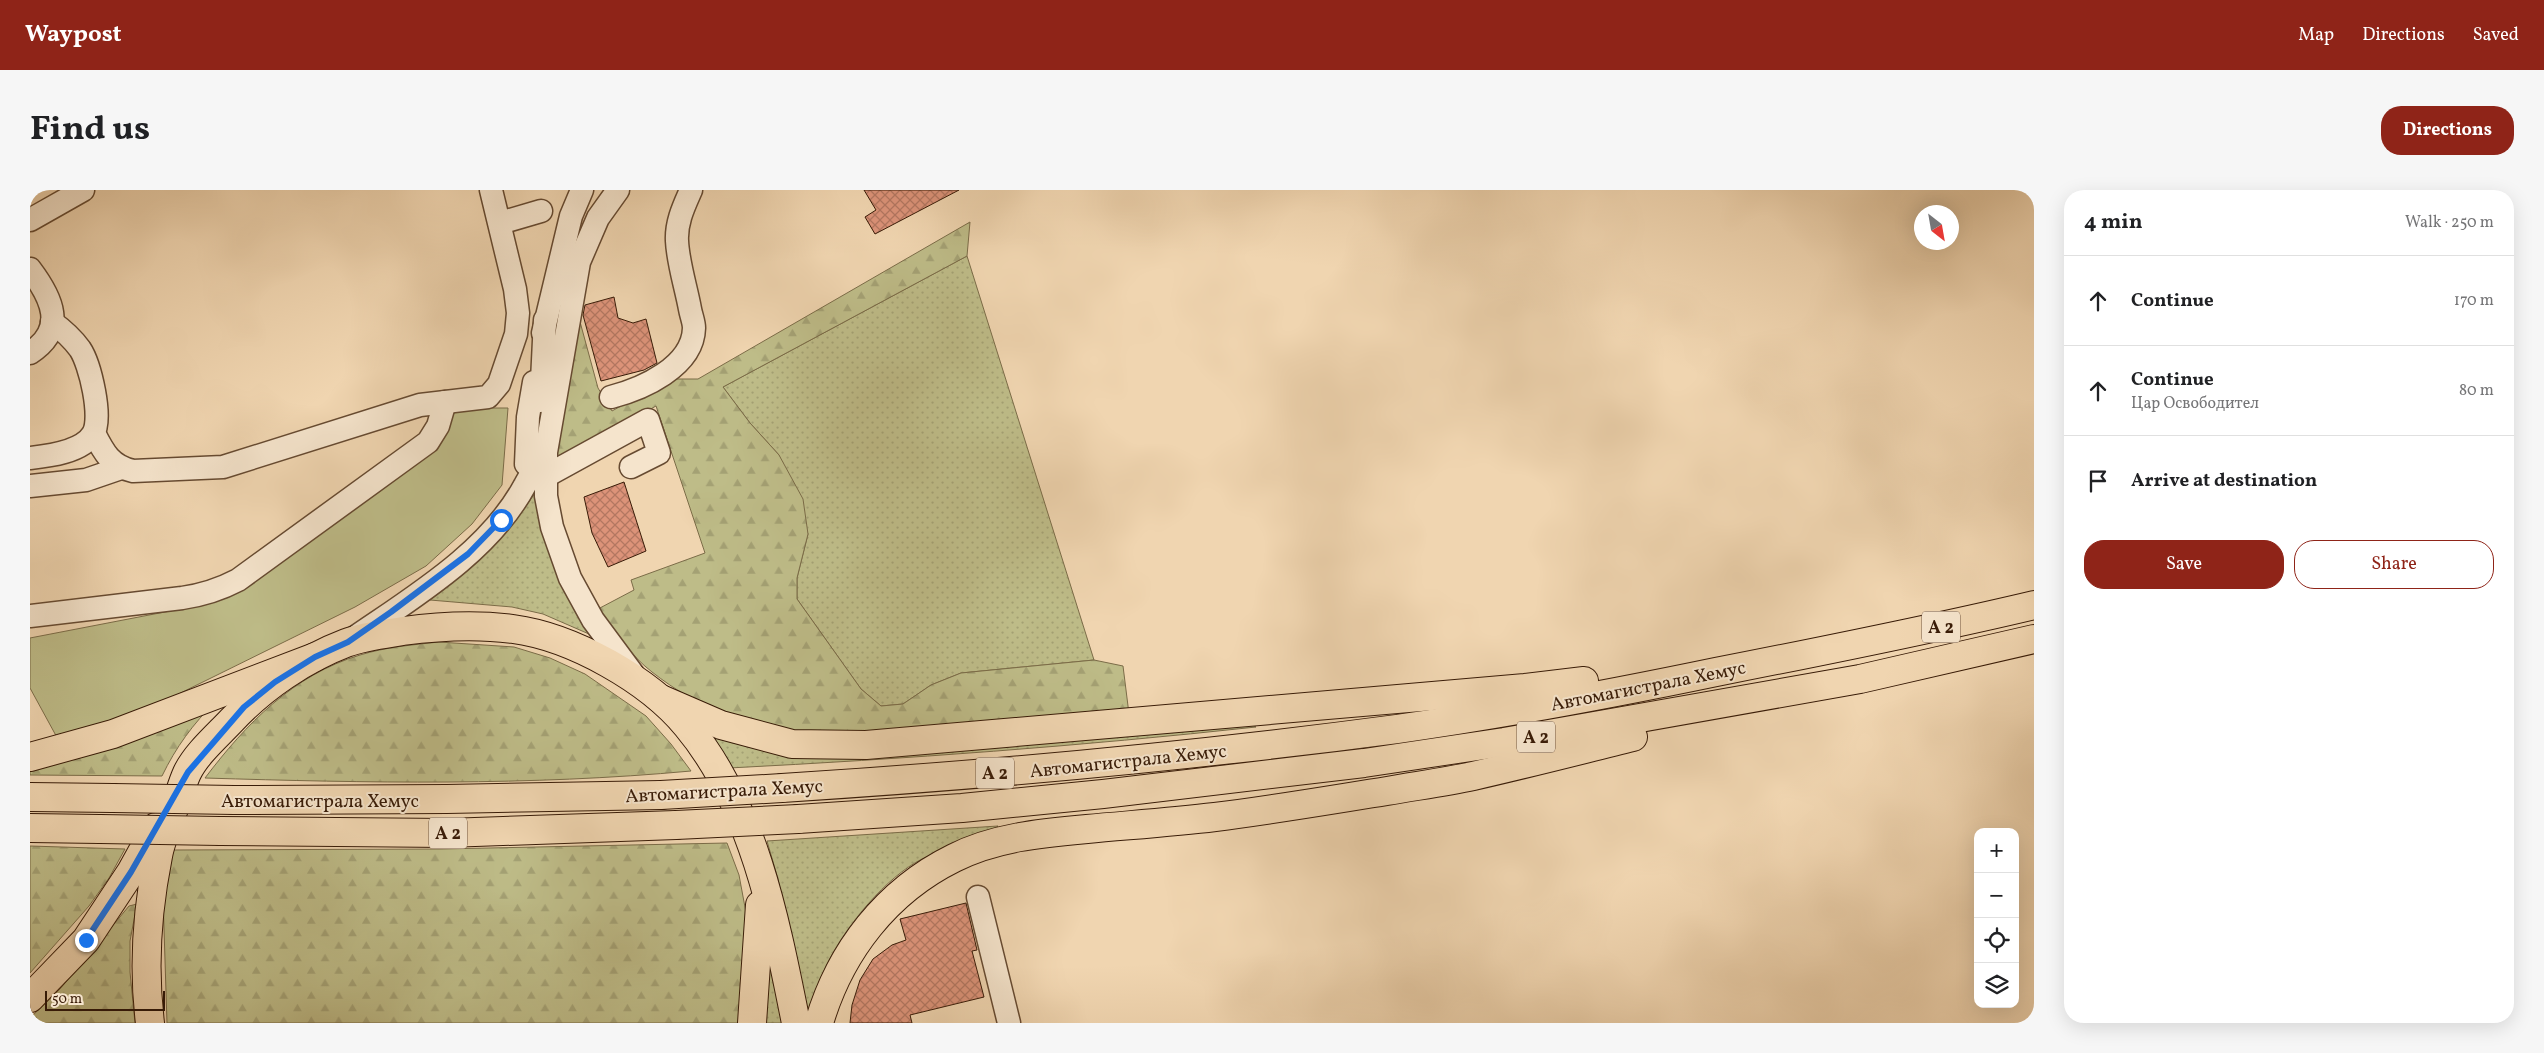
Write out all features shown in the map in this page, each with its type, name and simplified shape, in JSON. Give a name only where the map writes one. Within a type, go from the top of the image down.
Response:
[{"type":"main road","name":"Автомагистрала Хемус","points":[[30,797],[234,800],[447,800],[661,795],[958,777],[1206,752],[1399,728],[1542,706],[1847,646],[2034,605]]},
{"type":"main road","points":[[30,757],[113,734],[315,657],[348,642],[381,634],[438,626],[516,629],[558,641],[638,680],[661,699],[686,724],[710,756],[732,796],[751,840],[783,958],[796,1023]]},
{"type":"main road","name":"Автомагистрала Хемус","points":[[30,828],[447,833],[676,825],[962,808],[1103,794],[1364,763],[1504,742],[1860,679],[2034,639]]},
{"type":"main road","points":[[661,699],[721,725],[792,744],[866,745],[1525,688],[1847,646]]},
{"type":"main road","points":[[30,998],[86,940],[131,872],[188,772],[244,707],[275,682],[315,657]]},
{"type":"main road","points":[[819,1023],[839,971],[852,950],[889,902],[931,870],[957,856],[997,843],[1039,834],[1215,817],[1470,777],[1860,679]]},
{"type":"main road","points":[[150,1023],[146,991],[146,940],[158,853],[188,772]]},
{"type":"main road","points":[[752,1023],[761,879]]},
{"type":"street","points":[[30,220],[83,190]]},
{"type":"street","points":[[94,433],[111,461],[121,468],[134,471],[223,467],[420,405],[477,400],[494,392],[499,384],[516,334],[518,314],[500,223],[491,190]]},
{"type":"street","points":[[348,642],[399,607],[468,554],[513,506],[524,487],[517,414],[533,354],[545,320],[570,216],[582,190]]},
{"type":"street","points":[[683,379],[691,364],[694,328],[677,240],[680,214],[691,190]]},
{"type":"street","points":[[612,198],[598,218],[580,262],[572,310],[566,331],[546,452],[546,476],[552,527],[570,578],[593,620],[638,680]]},
{"type":"street","points":[[500,223],[541,210]]},
{"type":"street","points":[[30,269],[43,286],[51,304],[52,322],[50,335],[41,346],[30,354]]},
{"type":"street","points":[[30,458],[62,452],[88,440],[94,433],[96,424],[95,399],[88,365],[80,350],[68,335],[52,322]]},
{"type":"street","points":[[611,397],[636,390],[657,380],[683,354],[694,328]]},
{"type":"street","points":[[30,616],[204,595],[219,590],[245,574],[428,442],[438,426],[445,402]]},
{"type":"street","points":[[546,476],[648,420],[659,453],[631,467]]},
{"type":"street","points":[[30,486],[86,480],[121,468]]},
{"type":"street","points":[[978,898],[1010,1023]]},
{"type":"green space","points":[[970,222],[967,256],[723,387],[750,423],[779,455],[803,499],[808,534],[797,578],[797,599],[861,689],[881,706],[903,704],[931,685],[961,673],[1094,660],[1123,666],[1129,714],[900,732],[825,733],[755,724],[720,712],[686,695],[652,672],[637,658],[598,609],[634,590],[631,580],[705,553],[656,406],[556,462],[576,307],[598,388],[612,411],[669,379],[698,379]]},
{"type":"green space","points":[[967,256],[1094,660],[961,673],[931,685],[903,704],[881,706],[861,689],[797,599],[797,578],[808,534],[779,455],[750,423],[723,387]]},
{"type":"green space","points":[[446,408],[508,408],[502,485],[472,524],[426,566],[355,607],[138,714],[60,743],[30,688],[30,638],[201,605],[417,453]]},
{"type":"green space","points":[[538,489],[589,634],[543,614],[512,607],[430,600],[460,575],[502,535]]},
{"type":"green space","points":[[439,642],[514,647],[550,658],[585,674],[646,716],[671,744],[691,771],[570,779],[448,782],[205,778],[254,721],[292,688],[313,675],[336,664],[370,652]]},
{"type":"green space","points":[[216,701],[186,736],[162,776],[30,775],[30,768]]},
{"type":"green space","points":[[1247,722],[1256,727],[993,751],[729,768],[708,731]]},
{"type":"green space","points":[[998,826],[980,838],[922,859],[908,867],[869,903],[846,932],[829,960],[807,1021],[778,879],[767,841]]},
{"type":"green space","points":[[727,843],[739,875],[747,918],[740,1023],[167,1023],[163,897],[173,850],[441,849]]},
{"type":"green space","points":[[30,846],[125,849],[109,878],[89,906],[30,973]]},
{"type":"green space","points":[[137,904],[130,941],[130,972],[135,1023],[30,1023],[30,1018],[60,989],[129,906]]},
{"type":"green space","points":[[771,945],[787,1023],[760,1023]]},
{"type":"building","points":[[864,190],[959,190],[875,234],[865,217],[876,210]]},
{"type":"building","points":[[614,297],[618,318],[633,323],[646,319],[657,363],[644,370],[601,381],[583,315],[585,305]]},
{"type":"building","points":[[624,482],[646,551],[608,567],[592,533],[584,497]]},
{"type":"building","points":[[966,903],[977,950],[972,951],[984,997],[910,1015],[912,1023],[850,1023],[852,1005],[860,980],[873,959],[892,945],[906,940],[900,919]]},
{"type":"route","points":[[86,940],[131,872],[188,772],[215,738],[244,707],[275,682],[315,657],[348,642],[445,573],[468,554],[501,520]]}]
